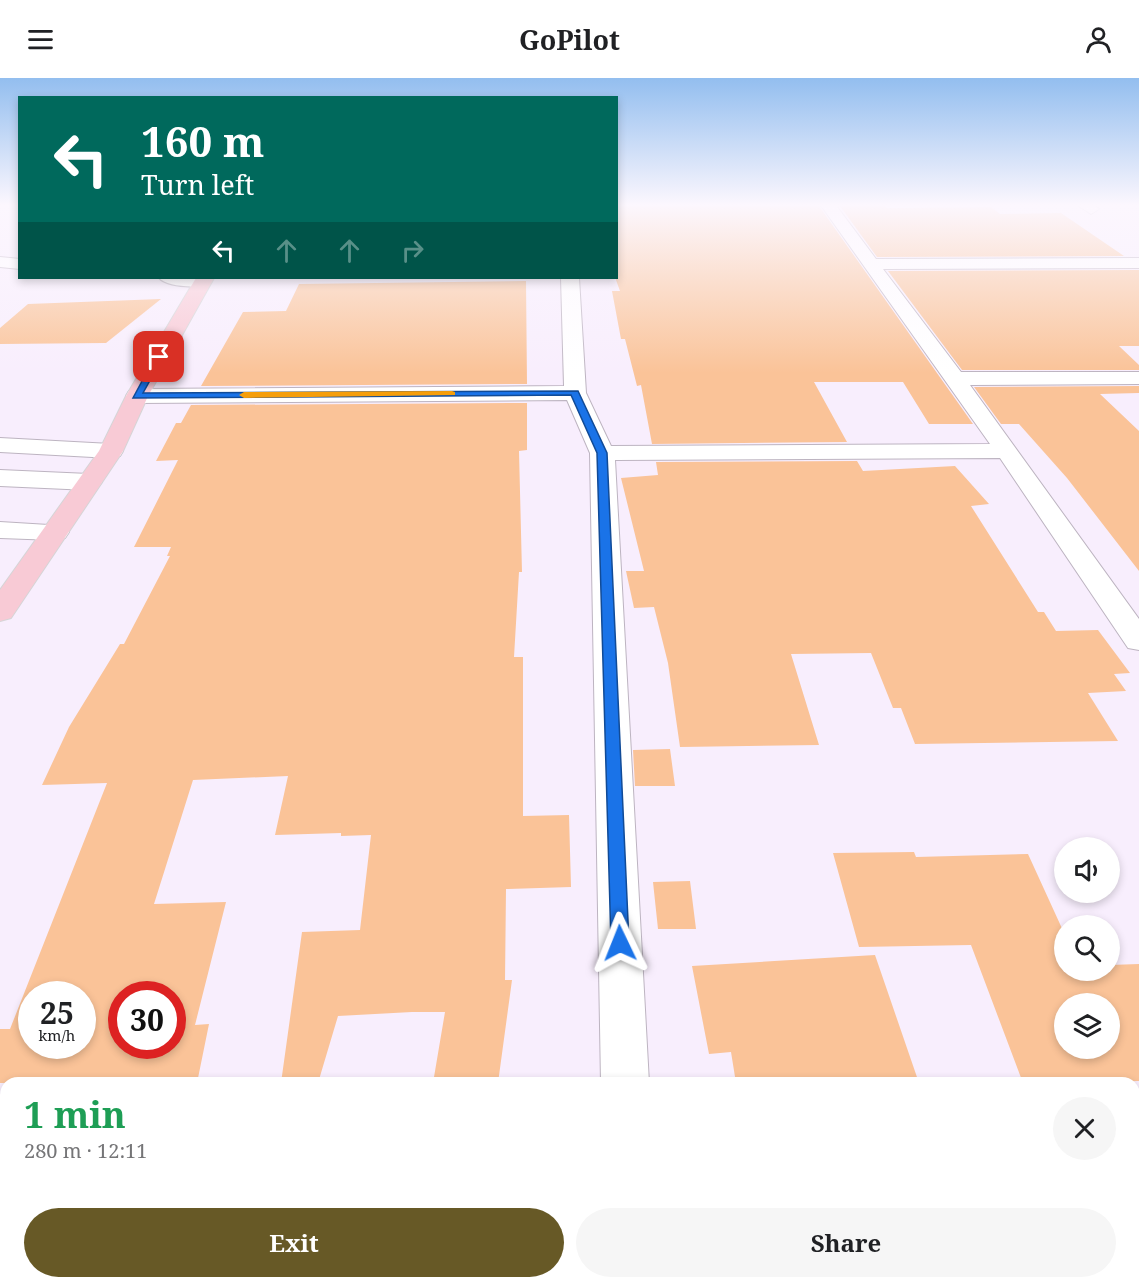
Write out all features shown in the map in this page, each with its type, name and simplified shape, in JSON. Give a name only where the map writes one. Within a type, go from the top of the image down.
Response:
[{"type":"main road","points":[[0,612],[111,451],[137,396],[204,279]]},
{"type":"street","points":[[867,260],[1007,451],[1139,641]]},
{"type":"street","points":[[0,262],[18,264]]},
{"type":"street","points":[[869,264],[1139,263]]},
{"type":"street","points":[[570,279],[575,393],[602,453],[625,1077]]},
{"type":"street","points":[[953,379],[1139,378]]},
{"type":"street","points":[[137,396],[575,393]]},
{"type":"street","points":[[0,445],[111,451]]},
{"type":"street","points":[[602,453],[1007,451]]},
{"type":"street","points":[[0,478],[88,482]]},
{"type":"street","points":[[0,530],[55,532]]},
{"type":"building","points":[[618,260],[857,260],[973,424],[929,424],[903,382],[814,382],[847,442],[652,444],[641,385],[637,386],[625,339],[621,339],[612,291],[620,291],[616,280],[618,279]]},
{"type":"building","points":[[1139,270],[1139,346],[1119,346],[1139,365],[1139,370],[962,370],[888,271]]},
{"type":"building","points":[[526,281],[527,384],[201,386],[243,312],[286,311],[299,284]]},
{"type":"building","points":[[161,299],[106,343],[0,344],[0,328],[28,304]]},
{"type":"building","points":[[1139,386],[1139,393],[1100,394],[1139,431],[1139,571],[1067,478],[1019,424],[1001,424],[974,387]]},
{"type":"building","points":[[527,403],[527,450],[519,451],[522,572],[519,572],[514,657],[523,657],[523,816],[569,815],[571,887],[506,889],[505,980],[512,980],[499,1077],[434,1077],[445,1012],[412,1012],[338,1016],[320,1077],[282,1077],[302,932],[360,930],[371,835],[341,836],[341,833],[275,835],[288,776],[193,780],[154,904],[226,902],[195,1025],[209,1024],[198,1077],[0,1077],[0,1029],[10,1029],[18,1009],[18,1059],[96,1059],[96,981],[29,981],[107,783],[42,785],[69,727],[120,644],[124,644],[170,556],[167,556],[171,547],[134,547],[178,460],[156,461],[176,423],[181,423],[191,405]]},
{"type":"building","points":[[857,461],[863,471],[955,466],[989,504],[971,506],[1038,612],[1044,612],[1056,631],[1098,630],[1130,673],[1114,674],[1126,691],[1088,693],[1118,741],[915,744],[901,708],[893,708],[871,653],[791,654],[819,745],[680,747],[668,663],[654,607],[634,608],[626,571],[644,571],[621,478],[658,475],[656,462]]},
{"type":"building","points":[[670,749],[675,786],[635,786],[633,750]]},
{"type":"building","points":[[914,852],[916,857],[1028,854],[1056,915],[1054,915],[1054,981],[1120,981],[1120,965],[1139,964],[1139,1077],[1021,1077],[971,945],[859,947],[833,853]]},
{"type":"building","points":[[690,881],[696,929],[658,929],[653,882]]},
{"type":"building","points":[[875,955],[917,1077],[735,1077],[731,1052],[709,1054],[692,966]]},
{"type":"slow traffic","points":[[244,395],[452,394]]},
{"type":"route","points":[[159,357],[137,396],[575,393],[602,453],[620,943]]}]
